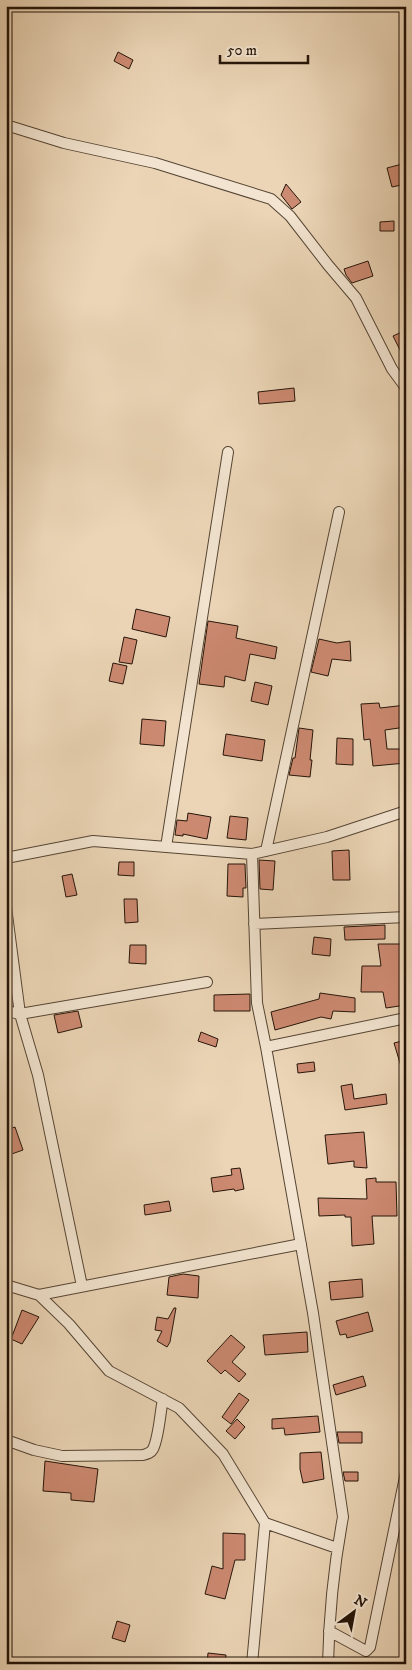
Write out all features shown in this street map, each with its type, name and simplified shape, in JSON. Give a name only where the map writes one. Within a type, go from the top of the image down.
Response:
[{"type":"street","points":[[6,125],[64,143],[155,163],[272,199],[290,216],[356,298],[392,369],[406,388]]},
{"type":"street","points":[[166,847],[228,452]]},
{"type":"street","points":[[266,851],[339,512]]},
{"type":"street","points":[[6,858],[93,841],[252,854],[327,837],[406,811]]},
{"type":"street","points":[[252,854],[257,1003],[313,1313],[343,1517],[329,1631],[328,1664]]},
{"type":"street","points":[[6,907],[20,1014],[38,1075],[82,1286]]},
{"type":"street","points":[[254,924],[406,917]]},
{"type":"street","points":[[6,1011],[20,1014],[207,982]]},
{"type":"street","points":[[266,1047],[406,1018]]},
{"type":"street","points":[[39,1295],[301,1244]]},
{"type":"street","points":[[6,1285],[39,1295],[69,1324],[109,1371],[179,1408],[223,1454],[266,1524],[252,1664]]},
{"type":"street","points":[[6,1440],[34,1450],[62,1456],[98,1454],[142,1455],[149,1453],[153,1449],[163,1400]]},
{"type":"street","points":[[329,1631],[366,1651],[370,1647],[406,1472]]},
{"type":"street","points":[[266,1524],[338,1548]]},
{"type":"building","points":[[118,52],[133,60],[129,69],[114,61]]},
{"type":"building","points":[[406,163],[406,184],[392,187],[387,168]]},
{"type":"building","points":[[286,184],[301,202],[292,209],[281,195]]},
{"type":"building","points":[[394,221],[394,231],[380,231],[380,222]]},
{"type":"building","points":[[368,261],[373,276],[352,283],[344,269]]},
{"type":"building","points":[[406,330],[406,362],[393,336]]},
{"type":"building","points":[[294,388],[295,401],[259,404],[258,392]]},
{"type":"building","points":[[136,609],[170,617],[166,637],[132,629]]},
{"type":"building","points":[[208,621],[238,626],[236,638],[277,647],[275,659],[250,654],[245,681],[225,676],[224,687],[199,684]]},
{"type":"building","points":[[124,637],[137,640],[132,664],[119,662]]},
{"type":"building","points":[[319,639],[337,643],[350,641],[351,661],[332,659],[328,676],[311,672]]},
{"type":"building","points":[[113,663],[127,666],[123,684],[109,681]]},
{"type":"building","points":[[255,682],[272,686],[268,705],[251,701]]},
{"type":"building","points":[[379,703],[380,708],[406,705],[406,727],[385,730],[387,749],[406,749],[406,763],[373,766],[370,739],[364,740],[361,704]]},
{"type":"building","points":[[142,719],[166,721],[164,746],[140,744]]},
{"type":"building","points":[[299,728],[313,730],[310,777],[289,775],[293,758],[295,758]]},
{"type":"building","points":[[226,734],[265,740],[262,761],[223,755]]},
{"type":"building","points":[[337,738],[353,739],[353,765],[336,764]]},
{"type":"building","points":[[188,813],[211,817],[207,839],[183,834],[183,836],[175,835],[177,820],[187,821]]},
{"type":"building","points":[[230,816],[248,818],[246,840],[227,838]]},
{"type":"building","points":[[349,850],[350,880],[333,880],[332,851]]},
{"type":"building","points":[[259,860],[275,861],[273,890],[260,889]]},
{"type":"building","points":[[119,862],[134,862],[134,876],[118,875]]},
{"type":"building","points":[[228,864],[245,864],[246,888],[243,888],[243,897],[227,896]]},
{"type":"building","points":[[72,874],[77,895],[66,897],[62,876]]},
{"type":"building","points":[[124,899],[137,899],[138,922],[125,923]]},
{"type":"building","points":[[385,925],[385,939],[345,940],[344,927]]},
{"type":"building","points":[[314,937],[331,939],[330,956],[312,954]]},
{"type":"building","points":[[378,944],[406,944],[406,1005],[386,1008],[383,992],[361,992],[362,966],[381,966]]},
{"type":"building","points":[[130,945],[146,945],[146,964],[129,963]]},
{"type":"building","points":[[320,993],[355,998],[355,1012],[333,1011],[331,1019],[321,1017],[275,1030],[271,1012],[319,999]]},
{"type":"building","points":[[250,994],[250,1011],[214,1011],[214,995]]},
{"type":"building","points":[[78,1011],[82,1027],[58,1033],[54,1015]]},
{"type":"building","points":[[201,1032],[218,1039],[216,1047],[198,1041]]},
{"type":"building","points":[[406,1040],[406,1073],[403,1073],[394,1043]]},
{"type":"building","points":[[314,1062],[315,1071],[298,1073],[297,1064]]},
{"type":"building","points":[[352,1084],[354,1099],[386,1094],[387,1104],[345,1110],[341,1086]]},
{"type":"building","points":[[15,1127],[23,1150],[6,1156],[6,1130]]},
{"type":"building","points":[[364,1132],[367,1168],[354,1167],[354,1161],[328,1164],[325,1135]]},
{"type":"building","points":[[240,1168],[244,1189],[213,1192],[211,1178],[232,1175],[231,1169]]},
{"type":"building","points":[[376,1178],[376,1182],[396,1182],[397,1216],[372,1216],[374,1244],[352,1246],[351,1217],[345,1217],[345,1215],[319,1216],[318,1198],[367,1199],[366,1179]]},
{"type":"building","points":[[169,1201],[171,1211],[145,1215],[144,1205]]},
{"type":"building","points":[[183,1274],[199,1276],[198,1298],[167,1295],[169,1277]]},
{"type":"building","points":[[362,1279],[363,1297],[331,1300],[329,1282]]},
{"type":"building","points":[[174,1308],[176,1308],[170,1342],[167,1347],[157,1341],[162,1331],[155,1330],[157,1317],[168,1319]]},
{"type":"building","points":[[22,1310],[39,1317],[22,1344],[11,1339]]},
{"type":"building","points":[[368,1312],[373,1331],[347,1338],[346,1334],[340,1335],[336,1321]]},
{"type":"building","points":[[307,1332],[308,1352],[265,1355],[263,1335]]},
{"type":"building","points":[[231,1335],[245,1347],[232,1362],[246,1374],[239,1382],[225,1370],[221,1374],[207,1361]]},
{"type":"building","points":[[363,1376],[366,1386],[336,1395],[333,1385]]},
{"type":"building","points":[[239,1393],[249,1400],[231,1424],[222,1417]]},
{"type":"building","points":[[318,1416],[320,1432],[285,1435],[284,1428],[272,1429],[272,1419]]},
{"type":"building","points":[[237,1419],[245,1427],[235,1439],[226,1431]]},
{"type":"building","points":[[337,1432],[362,1432],[362,1443],[339,1443]]},
{"type":"building","points":[[321,1452],[324,1479],[303,1483],[300,1469],[300,1453]]},
{"type":"building","points":[[45,1461],[98,1469],[94,1502],[71,1500],[71,1493],[43,1491]]},
{"type":"building","points":[[343,1472],[358,1472],[358,1481],[345,1481]]},
{"type":"building","points":[[223,1533],[245,1534],[245,1560],[235,1560],[225,1599],[205,1594],[212,1566],[223,1569]]},
{"type":"building","points":[[117,1621],[130,1625],[125,1642],[112,1638]]},
{"type":"building","points":[[208,1653],[226,1655],[225,1664],[207,1664]]}]
